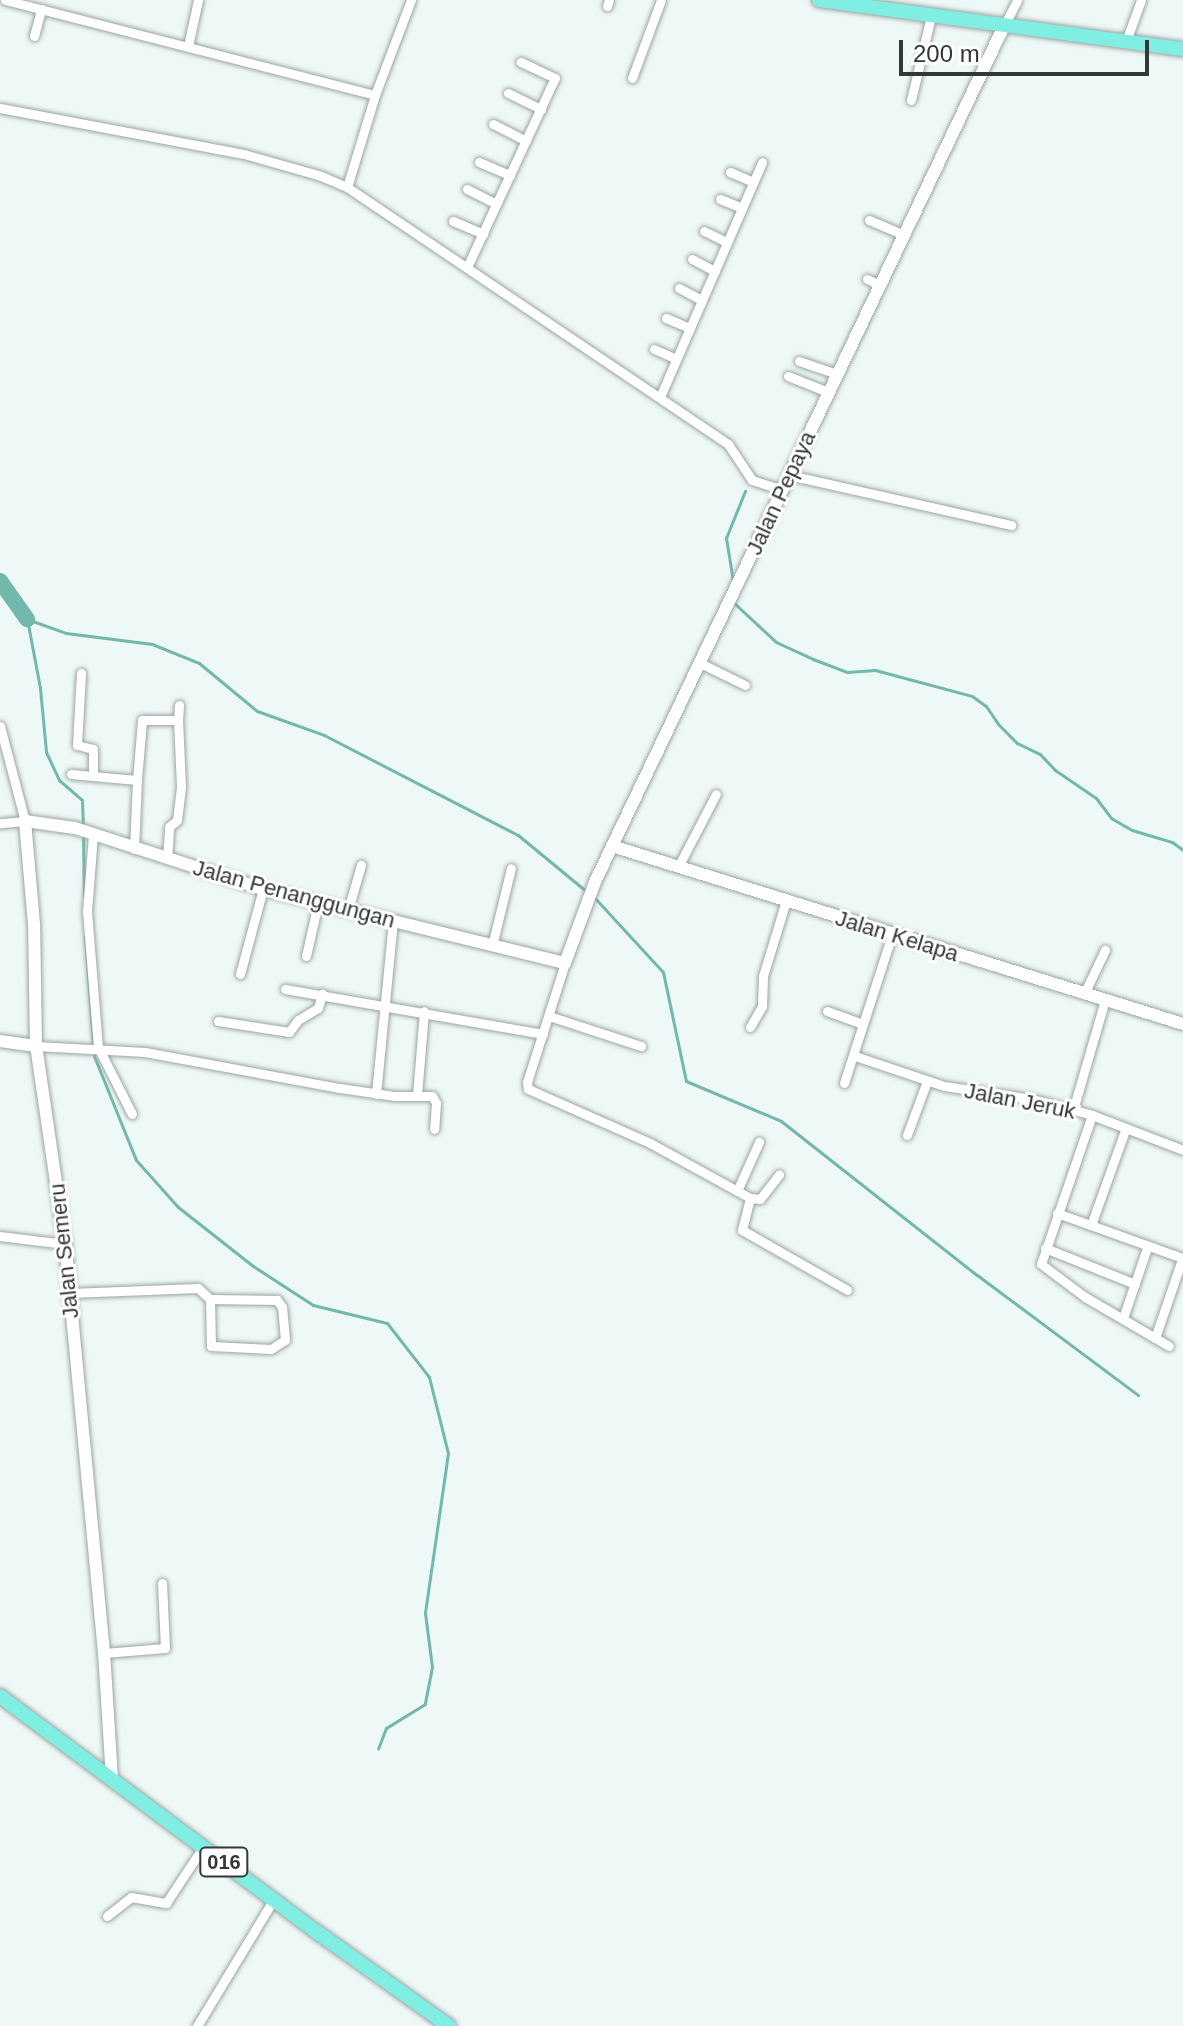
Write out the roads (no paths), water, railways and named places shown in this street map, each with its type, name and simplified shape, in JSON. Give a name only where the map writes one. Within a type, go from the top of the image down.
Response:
[{"type":"main road","points":[[819,0],[862,3],[931,16],[1183,49]]},
{"type":"main road","name":"016","points":[[0,1696],[449,2026]]},
{"type":"street","points":[[5,0],[375,95]]},
{"type":"street","points":[[188,46],[198,0]]},
{"type":"street","points":[[347,187],[375,95],[411,0]]},
{"type":"street","points":[[632,78],[661,0]]},
{"type":"street","points":[[1004,26],[1017,0]]},
{"type":"street","points":[[1126,41],[1141,0]]},
{"type":"street","points":[[34,36],[41,9]]},
{"type":"street","points":[[911,100],[931,16]]},
{"type":"street","name":"Jalan Pepaya","points":[[565,963],[595,882],[1004,26]]},
{"type":"street","points":[[468,265],[555,78],[520,62]]},
{"type":"street","points":[[508,93],[541,109]]},
{"type":"street","points":[[0,108],[244,154],[321,176],[347,187],[468,265],[731,447],[752,480],[782,490]]},
{"type":"street","points":[[493,124],[526,141]]},
{"type":"street","points":[[479,162],[510,175]]},
{"type":"street","points":[[660,397],[762,162]]},
{"type":"street","points":[[730,172],[753,182]]},
{"type":"street","points":[[467,189],[496,204]]},
{"type":"street","points":[[720,199],[742,208]]},
{"type":"street","points":[[869,220],[904,235]]},
{"type":"street","points":[[453,221],[483,234]]},
{"type":"street","points":[[704,231],[727,242]]},
{"type":"street","points":[[692,259],[715,271]]},
{"type":"street","points":[[867,279],[880,285]]},
{"type":"street","points":[[679,288],[702,300]]},
{"type":"street","points":[[666,318],[690,328]]},
{"type":"street","points":[[654,349],[676,359]]},
{"type":"street","points":[[799,361],[837,374]]},
{"type":"street","points":[[788,376],[828,392]]},
{"type":"street","points":[[789,475],[1011,525]]},
{"type":"street","points":[[700,663],[745,685]]},
{"type":"street","points":[[81,673],[77,745],[93,749],[93,776]]},
{"type":"street","points":[[167,859],[169,827],[177,820],[181,786],[179,705]]},
{"type":"street","points":[[134,849],[142,720],[178,720]]},
{"type":"street","name":"Jalan Semeru","points":[[0,726],[25,821],[34,924],[36,1046],[65,1244],[104,1653],[112,1779]]},
{"type":"street","points":[[71,774],[137,780]]},
{"type":"street","points":[[678,867],[716,794]]},
{"type":"street","points":[[0,823],[25,821]]},
{"type":"street","name":"Jalan Penanggungan","points":[[25,821],[75,828],[263,889],[565,963]]},
{"type":"street","points":[[91,834],[87,911],[94,1047],[132,1114]]},
{"type":"street","name":"Jalan Kelapa","points":[[612,846],[1183,1024]]},
{"type":"street","points":[[348,910],[361,865]]},
{"type":"street","points":[[492,946],[511,868]]},
{"type":"street","points":[[240,974],[263,889]]},
{"type":"street","points":[[750,1027],[762,1006],[763,976],[786,901]]},
{"type":"street","points":[[306,956],[318,903]]},
{"type":"street","points":[[376,1094],[393,922]]},
{"type":"street","points":[[844,1083],[892,934]]},
{"type":"street","points":[[1084,994],[1105,950]]},
{"type":"street","points":[[565,963],[527,1082],[528,1089],[650,1143],[750,1198],[761,1199],[779,1175]]},
{"type":"street","points":[[285,989],[543,1034]]},
{"type":"street","points":[[218,1021],[289,1032],[298,1020],[318,1008],[322,994]]},
{"type":"street","points":[[1073,1110],[1105,1000]]},
{"type":"street","points":[[417,1095],[424,1011]]},
{"type":"street","points":[[827,1011],[863,1024]]},
{"type":"street","points":[[549,1016],[641,1046]]},
{"type":"street","points":[[0,1041],[171,1056],[376,1094],[417,1095],[435,1099],[434,1129]]},
{"type":"street","name":"Jalan Jeruk","points":[[855,1056],[927,1081],[1092,1115],[1183,1150]]},
{"type":"street","points":[[907,1135],[927,1081]]},
{"type":"street","points":[[1092,1115],[1045,1248],[1043,1268],[1169,1346]]},
{"type":"street","points":[[1091,1225],[1126,1128]]},
{"type":"street","points":[[737,1191],[759,1142]]},
{"type":"street","points":[[750,1198],[742,1230],[847,1290]]},
{"type":"street","points":[[1057,1213],[1182,1259],[1155,1338]]},
{"type":"street","points":[[0,1236],[65,1244]]},
{"type":"street","points":[[1045,1248],[1135,1284]]},
{"type":"street","points":[[1123,1318],[1147,1248]]},
{"type":"street","points":[[70,1293],[198,1288],[210,1299],[277,1300],[282,1307],[285,1340],[271,1349],[211,1346],[210,1299]]},
{"type":"street","points":[[104,1653],[165,1648],[162,1583]]},
{"type":"street","points":[[107,1916],[131,1897],[164,1904],[203,1847]]},
{"type":"street","points":[[197,2026],[274,1899]]},
{"type":"waterway","points":[[733,581],[726,538],[745,491]]},
{"type":"waterway","points":[[0,581],[27,619]]},
{"type":"waterway","points":[[733,602],[776,642],[813,659],[847,672],[875,670],[972,696],[986,706],[1017,743],[1040,754],[1055,770],[1096,798],[1111,818],[1132,830],[1172,842],[1183,850]]},
{"type":"waterway","points":[[27,619],[66,633],[152,644],[199,663],[257,711],[324,735],[518,835],[586,891]]},
{"type":"waterway","points":[[27,619],[40,688],[46,752],[59,780],[82,800],[83,828]]},
{"type":"waterway","points":[[83,836],[84,896]]},
{"type":"waterway","points":[[593,896],[663,972],[686,1081],[781,1121],[977,1275],[1138,1395]]},
{"type":"waterway","points":[[85,936],[94,1056],[136,1160],[178,1207],[253,1266],[313,1305],[387,1323],[429,1377],[448,1453],[425,1613],[432,1667],[425,1704],[386,1728],[378,1749]]}]
